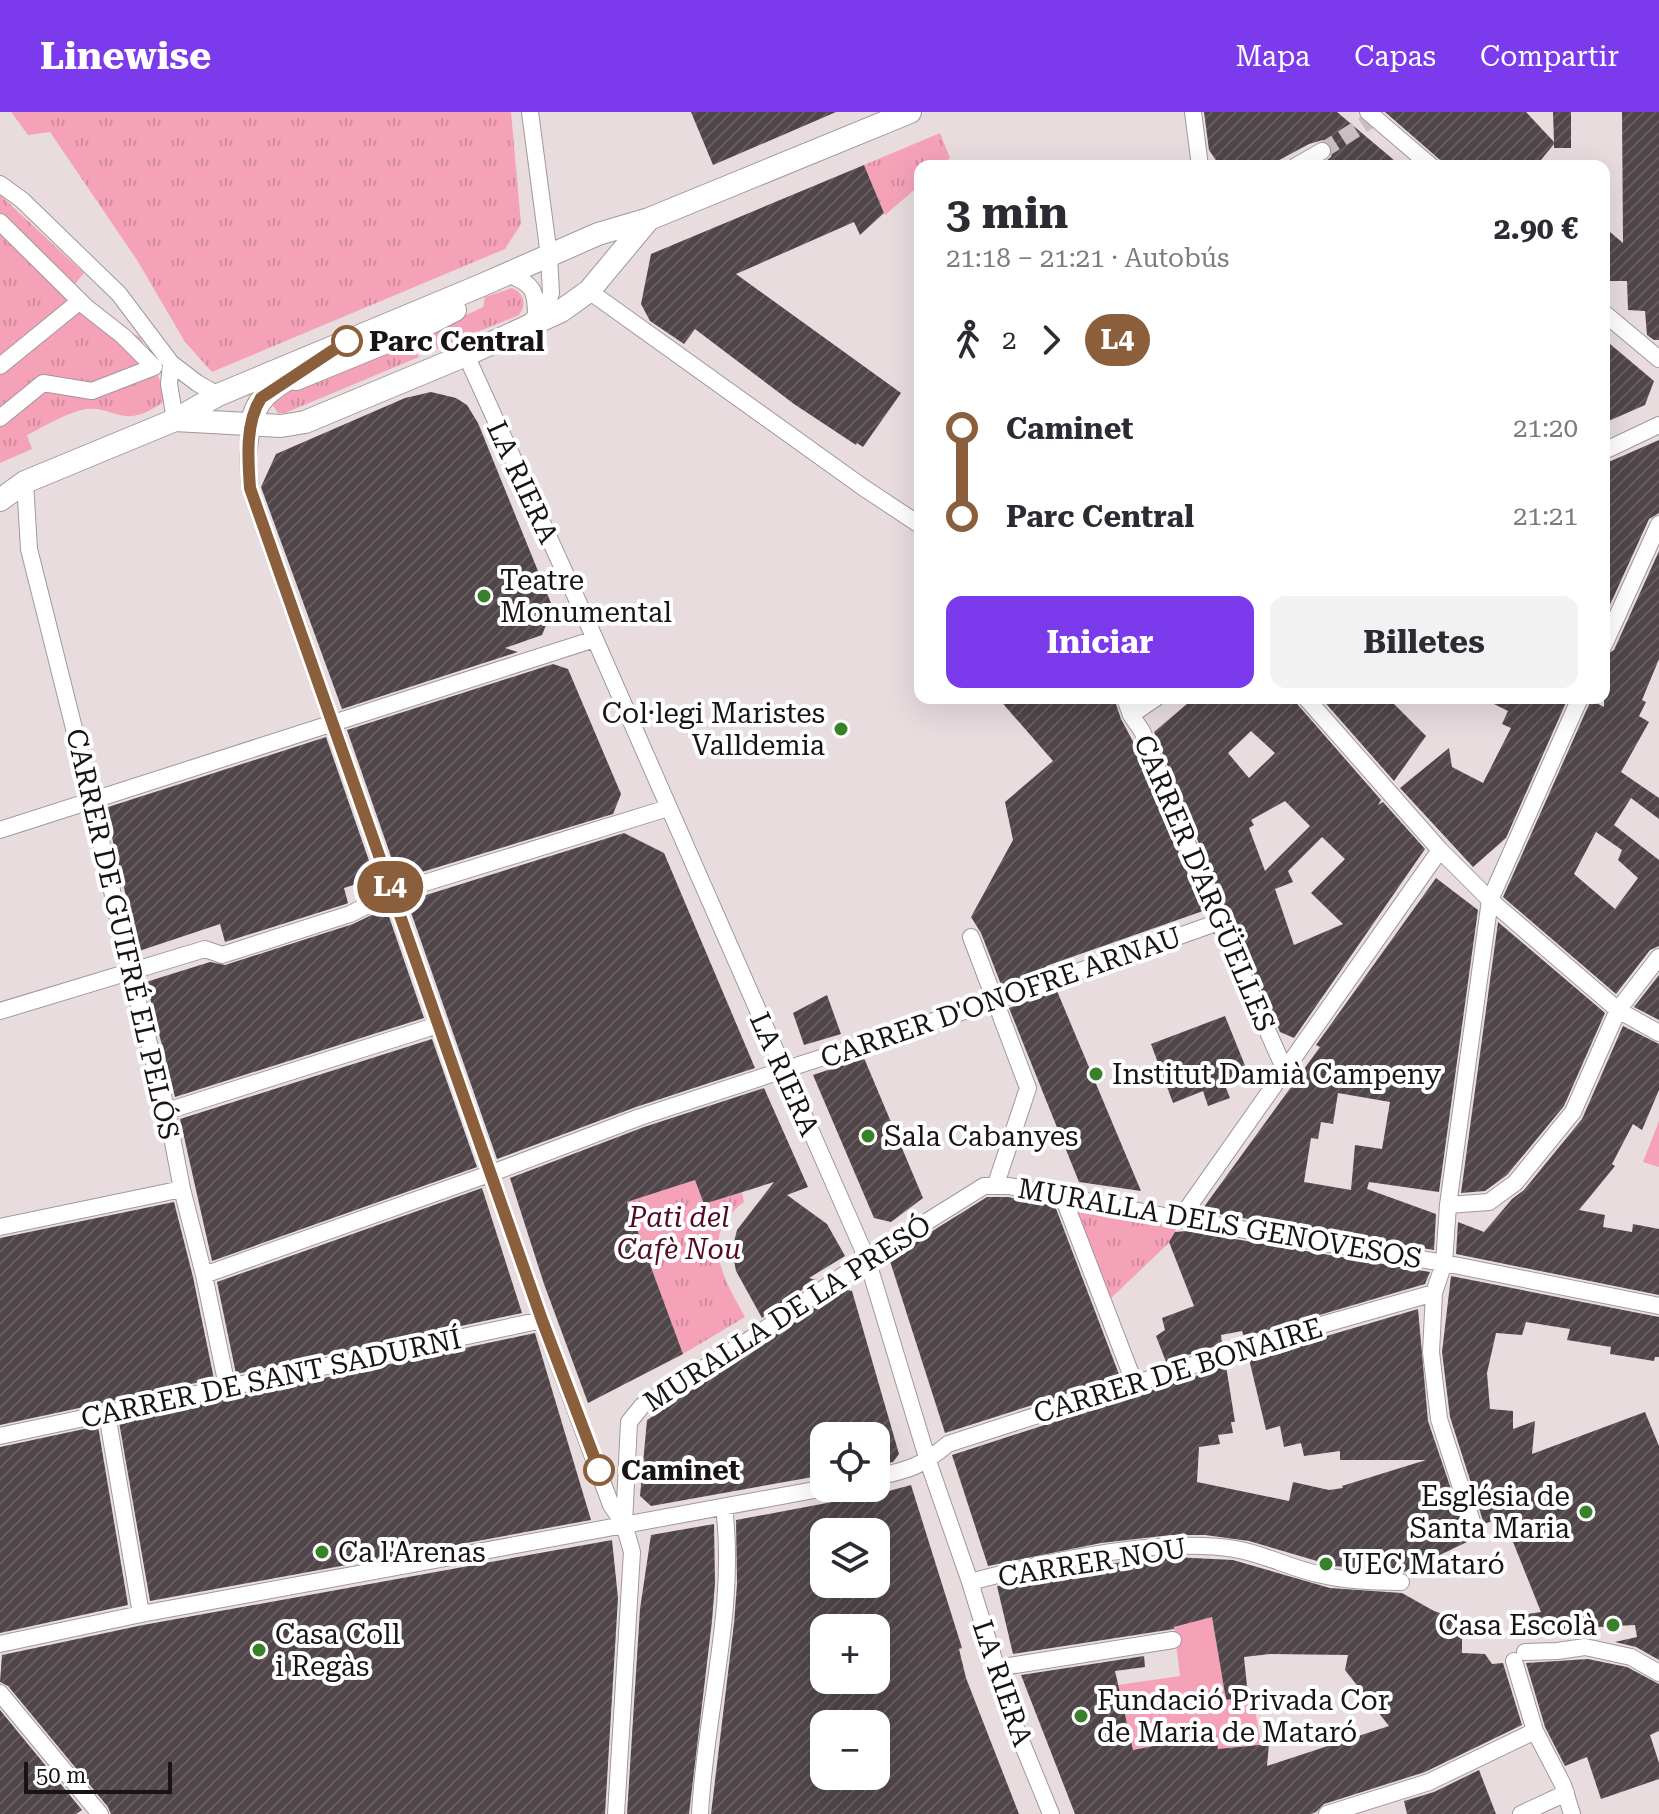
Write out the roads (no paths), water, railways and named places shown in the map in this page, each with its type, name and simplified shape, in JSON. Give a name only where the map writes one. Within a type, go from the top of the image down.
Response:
[{"type":"street","points":[[504,338],[536,317],[547,306],[551,293],[530,112]]},
{"type":"street","points":[[0,500],[25,482],[175,420],[218,395],[598,234],[649,219],[910,112]]},
{"type":"street","points":[[1193,112],[1199,160]]},
{"type":"street","points":[[1368,112],[1424,160]]},
{"type":"street","points":[[1306,160],[1322,151]]},
{"type":"street","points":[[0,184],[22,200],[119,294],[171,363],[218,395]]},
{"type":"street","points":[[175,420],[281,426],[305,422],[466,355],[561,311],[589,291],[649,219]]},
{"type":"street","points":[[0,222],[80,301],[123,336],[154,367],[92,391],[43,383],[0,418]]},
{"type":"street","points":[[508,274],[526,281],[533,289],[536,317]]},
{"type":"street","points":[[278,386],[447,316],[468,302],[482,285]]},
{"type":"street","points":[[589,291],[914,521]]},
{"type":"street","points":[[0,366],[80,301]]},
{"type":"street","points":[[1610,318],[1659,359]]},
{"type":"street","points":[[347,341],[261,398],[254,409],[248,456],[250,488],[542,1320],[611,1505],[631,1541],[616,1814]]},
{"type":"street","name":"LA RIERA","points":[[466,355],[595,639],[867,1259],[928,1461],[1013,1721],[1051,1814]]},
{"type":"street","points":[[171,363],[169,384],[175,420]]},
{"type":"street","points":[[1610,448],[1659,425]]},
{"type":"street","name":"CARRER DE GUIFRÉ EL PELÓS","points":[[25,482],[29,549],[92,800],[130,972],[167,1111],[227,1386]]},
{"type":"street","points":[[1610,632],[1659,524]]},
{"type":"street","points":[[0,830],[595,639]]},
{"type":"street","name":"CARRER D'ARGÜELLES","points":[[1127,704],[1142,731],[1219,922],[1284,1068]]},
{"type":"street","points":[[1131,715],[1147,704]]},
{"type":"street","points":[[1311,704],[1440,850],[1490,900],[1618,1010],[1659,1033]]},
{"type":"street","points":[[1475,1531],[1439,1419],[1431,1352],[1434,1293],[1444,1263],[1448,1205],[1490,900],[1577,704]]},
{"type":"street","points":[[0,1011],[205,949],[222,955],[350,914],[392,893],[668,808]]},
{"type":"street","points":[[1180,1219],[1440,850]]},
{"type":"street","name":"CARRER D'ONOFRE ARNAU","points":[[204,1275],[640,1117],[995,1001],[1219,922]]},
{"type":"street","points":[[971,937],[1028,1088],[996,1184]]},
{"type":"street","points":[[1448,1205],[1489,1202],[1515,1183],[1573,1112],[1618,1010],[1659,957]]},
{"type":"street","points":[[167,1111],[438,1025]]},
{"type":"street","name":"MURALLA DELS GENOVESOS","points":[[996,1184],[1180,1219],[1444,1263],[1659,1306]]},
{"type":"street","name":"MURALLA DE LA PRESÓ","points":[[624,1524],[629,1422],[634,1413],[743,1344],[867,1259],[984,1186],[996,1184]]},
{"type":"street","points":[[0,1227],[182,1189]]},
{"type":"street","points":[[1063,1197],[1134,1382]]},
{"type":"street","name":"CARRER DE BONAIRE","points":[[890,1474],[928,1461],[948,1444],[1134,1382],[1434,1293]]},
{"type":"street","name":"CARRER DE SANT SADURNÍ","points":[[0,1436],[542,1320]]},
{"type":"street","points":[[107,1414],[141,1614]]},
{"type":"street","points":[[0,1644],[141,1614],[810,1491]]},
{"type":"street","points":[[700,1814],[702,1769],[726,1605],[724,1507]]},
{"type":"street","name":"CARRER NOU","points":[[970,1582],[1046,1564],[1183,1546],[1238,1549],[1321,1575],[1401,1582]]},
{"type":"street","points":[[996,1668],[1173,1640]]},
{"type":"street","points":[[1572,1814],[1566,1793],[1535,1731],[1519,1657],[1585,1647],[1631,1657],[1659,1673]]},
{"type":"street","points":[[0,1693],[100,1814]]},
{"type":"street","points":[[1327,1814],[1429,1782],[1535,1731]]},
{"type":"street","points":[[1521,1814],[1566,1793]]},
{"type":"tunnel","points":[[1322,151],[1374,118]]},
{"type":"place","name":"Parc Central","points":[[347,341]]},
{"type":"place","name":"Teatre Monumental","points":[[484,596]]},
{"type":"place","name":"Col·legi Maristes Valldemia","points":[[841,729]]},
{"type":"place","name":"Institut Damià Campeny","points":[[1096,1074]]},
{"type":"place","name":"Sala Cabanyes","points":[[868,1136]]},
{"type":"place","name":"Caminet","points":[[599,1470]]},
{"type":"place","name":"Església de Santa Maria","points":[[1586,1512]]},
{"type":"place","name":"Ca l'Arenas","points":[[322,1552]]},
{"type":"place","name":"UEC Mataró","points":[[1326,1564]]},
{"type":"place","name":"Casa Escolà","points":[[1613,1625]]},
{"type":"place","name":"Casa Coll i Regàs","points":[[259,1650]]},
{"type":"place","name":"Fundació Privada Cor de Maria de Mataró","points":[[1081,1716]]},
{"type":"park label","name":"Pati del Cafè Nou","points":[[679,1233]]}]
